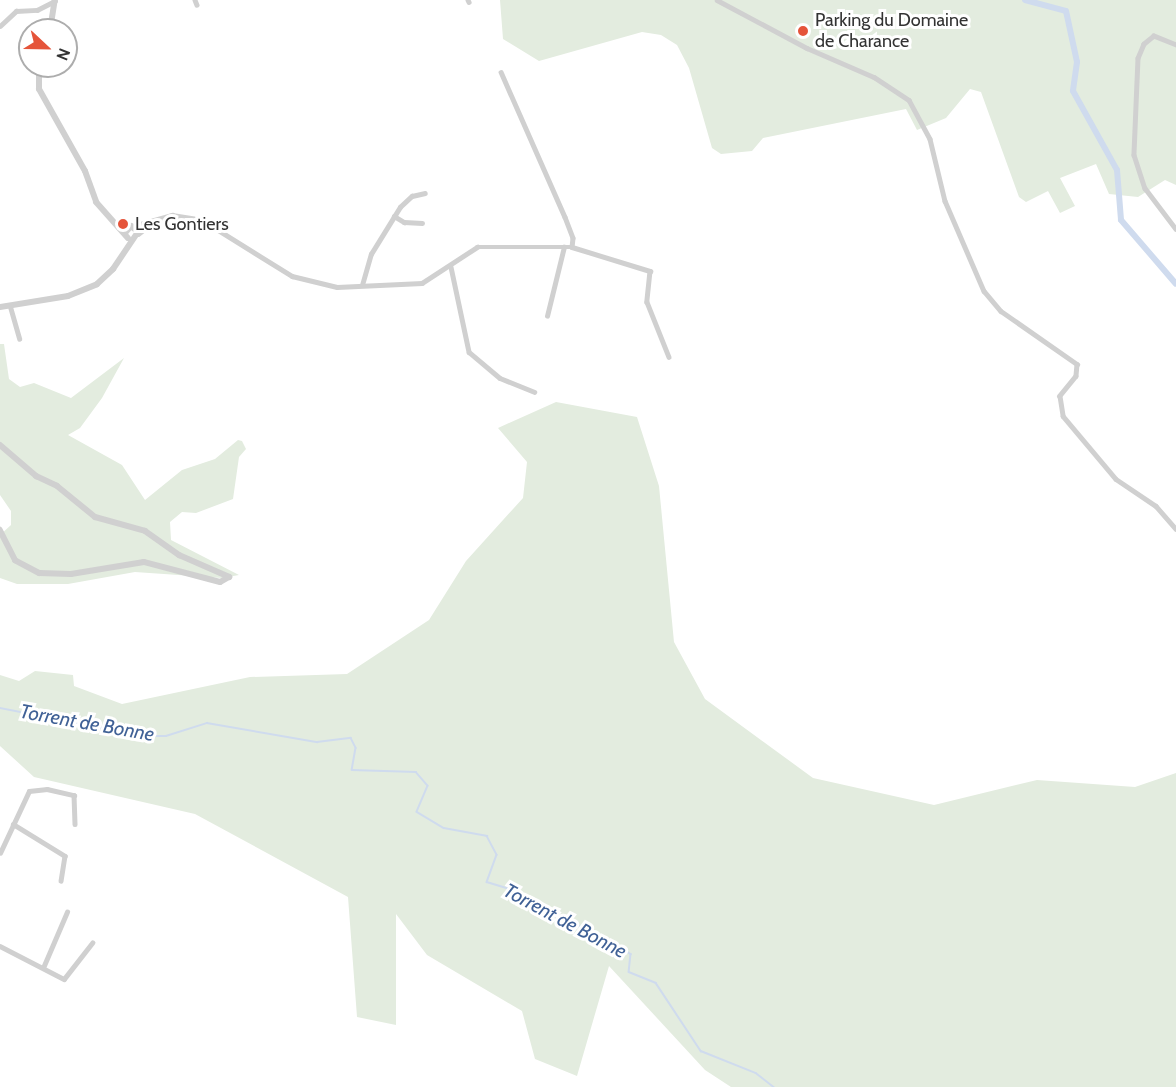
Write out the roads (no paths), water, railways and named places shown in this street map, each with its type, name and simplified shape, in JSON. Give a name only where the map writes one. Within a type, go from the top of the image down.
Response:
[{"type":"street","points":[[717,0],[807,48],[874,77],[909,100],[930,139],[945,201],[984,291],[1001,311],[1077,364],[1076,376],[1060,396],[1063,416],[1116,479],[1156,506],[1176,530]]},
{"type":"street","points":[[0,26],[16,11],[37,10],[55,1]]},
{"type":"street","points":[[52,18],[55,1]]},
{"type":"street","points":[[1176,45],[1154,36],[1144,44],[1138,57],[1134,156],[1145,188],[1176,229]]},
{"type":"street","points":[[501,72],[565,217],[573,238],[572,247]]},
{"type":"street","points":[[39,78],[39,89],[85,171],[96,202],[111,220],[131,236]]},
{"type":"street","points":[[362,285],[371,254],[394,216],[412,196],[425,193]]},
{"type":"street","points":[[111,220],[132,226],[172,215],[202,220],[292,276],[327,286],[422,283],[451,267],[477,247],[572,247],[650,271],[647,302],[669,357]]},
{"type":"street","points":[[394,216],[404,222],[423,223]]},
{"type":"street","points":[[131,236],[155,221]]},
{"type":"street","points":[[131,236],[132,226]]},
{"type":"street","points":[[0,307],[68,296],[97,284],[124,254],[132,226]]},
{"type":"street","points":[[547,316],[564,248]]},
{"type":"street","points":[[451,267],[469,352],[500,378],[534,392]]},
{"type":"street","points":[[10,305],[20,339]]},
{"type":"street","points":[[0,445],[36,476],[57,486],[95,517],[145,531],[179,555],[229,577],[226,582],[220,582],[144,562],[71,574],[39,573],[15,560],[0,530]]},
{"type":"street","points":[[0,851],[29,791],[37,789],[74,795],[75,824]]},
{"type":"street","points":[[13,824],[65,856],[61,881]]},
{"type":"street","points":[[43,968],[67,912]]},
{"type":"street","points":[[0,946],[64,979],[92,943]]},
{"type":"waterway","points":[[1025,0],[1066,11],[1077,62],[1073,91],[1117,170],[1121,220],[1176,284]]},
{"type":"waterway","name":"Torrent de Bonne","points":[[0,708],[143,736],[166,736],[207,723],[317,742],[351,738],[356,748],[352,770],[416,772],[428,786],[417,812],[444,828],[487,836],[497,855],[487,882],[520,892],[555,920],[583,927],[593,941],[616,944],[631,954],[629,972],[656,983],[701,1051],[756,1073],[774,1087]]},
{"type":"place","name":"Parking du Domaine de Charance","points":[[803,31]]},
{"type":"place","name":"Les Gontiers","points":[[123,224]]}]
